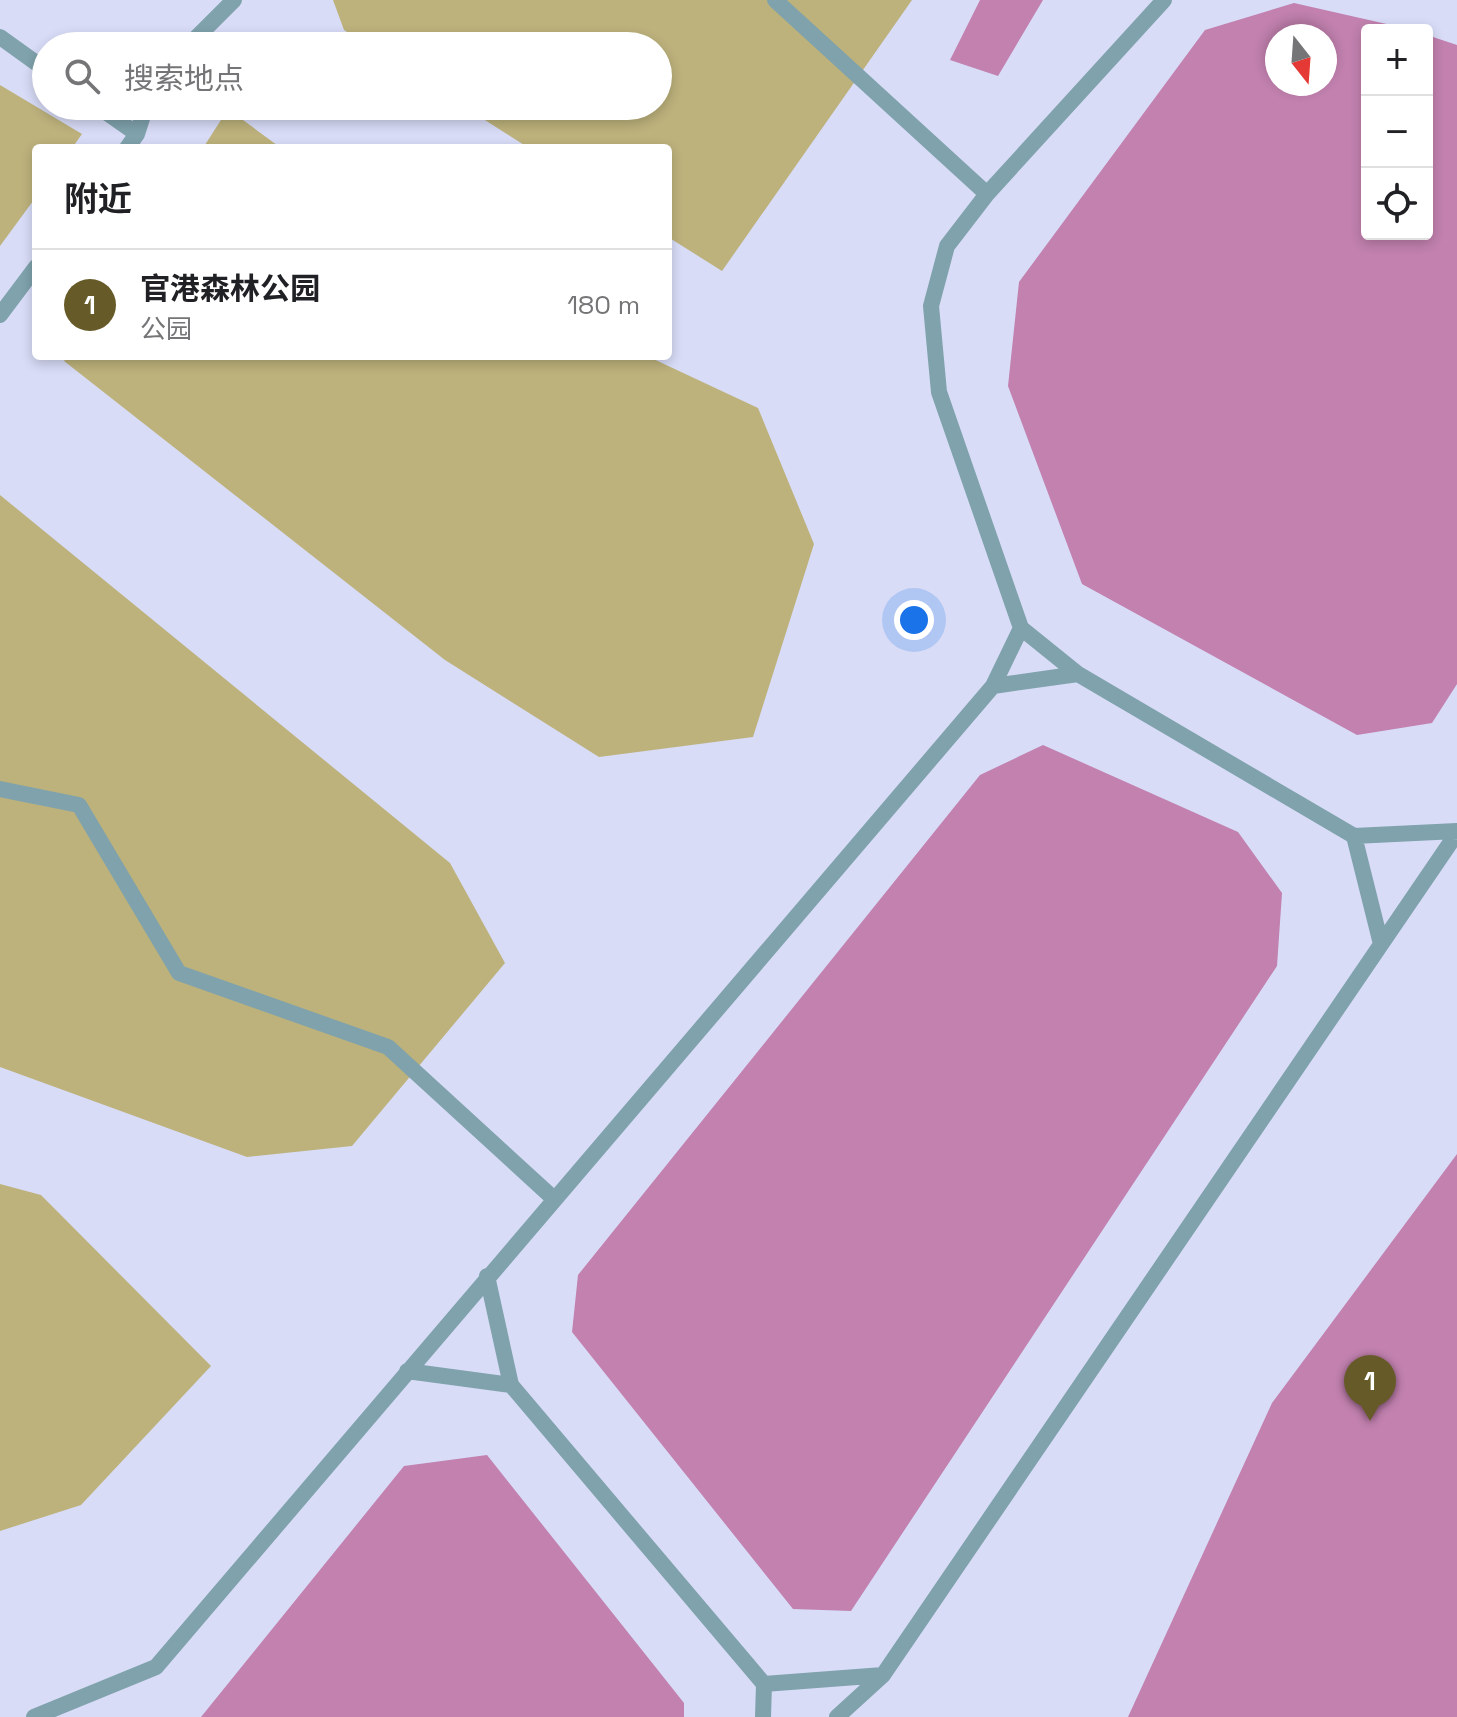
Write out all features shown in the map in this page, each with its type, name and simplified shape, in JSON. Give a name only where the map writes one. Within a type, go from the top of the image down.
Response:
[{"type":"lane","points":[[202,32],[234,0]]},
{"type":"lane","points":[[775,0],[987,194]]},
{"type":"lane","points":[[1164,0],[987,194],[947,246],[931,306],[939,392],[1021,628],[1078,674],[1354,836],[1457,832]]},
{"type":"lane","points":[[0,37],[32,60]]},
{"type":"lane","points":[[111,120],[132,141],[140,120]]},
{"type":"lane","points":[[0,315],[32,272]]},
{"type":"lane","points":[[34,1717],[156,1667],[553,1198],[993,686],[1021,628]]},
{"type":"lane","points":[[993,686],[1078,674]]},
{"type":"lane","points":[[0,789],[79,805],[179,973],[388,1047],[553,1198]]},
{"type":"lane","points":[[837,1717],[883,1675],[1457,832]]},
{"type":"lane","points":[[1354,836],[1381,944]]},
{"type":"lane","points":[[487,1276],[511,1385],[764,1684],[763,1717]]},
{"type":"lane","points":[[407,1371],[511,1385]]},
{"type":"lane","points":[[764,1684],[883,1675]]},
{"type":"shaded area","points":[[333,0],[912,0],[722,271],[672,240],[672,144],[523,144],[485,120],[672,120],[672,32],[344,30]]},
{"type":"shaded area","points":[[980,0],[1043,0],[998,76],[950,60]]},
{"type":"shaded area","points":[[1294,3],[1387,24],[1361,24],[1361,240],[1433,240],[1433,37],[1457,45],[1457,684],[1432,723],[1357,735],[1082,584],[1008,386],[1019,282],[1205,30]]},
{"type":"shaded area","points":[[0,85],[32,104],[32,120],[59,120],[82,134],[75,144],[32,144],[32,202],[0,246]]},
{"type":"shaded area","points":[[221,120],[243,120],[276,144],[206,144]]},
{"type":"shaded area","points":[[656,360],[758,408],[814,544],[753,737],[599,757],[445,660],[64,361]]},
{"type":"shaded area","points":[[0,495],[450,863],[505,963],[352,1146],[247,1157],[0,1067]]},
{"type":"shaded area","points":[[1043,745],[1238,832],[1282,893],[1277,966],[851,1611],[793,1609],[572,1332],[578,1275],[980,775]]},
{"type":"shaded area","points":[[1457,1154],[1457,1717],[1128,1717],[1272,1403]]},
{"type":"shaded area","points":[[0,1184],[41,1195],[211,1366],[81,1505],[0,1531]]},
{"type":"shaded area","points":[[487,1455],[684,1703],[684,1717],[201,1717],[404,1466]]},
{"type":"place","name":"官港森林公园","points":[[1370,1421]]}]
